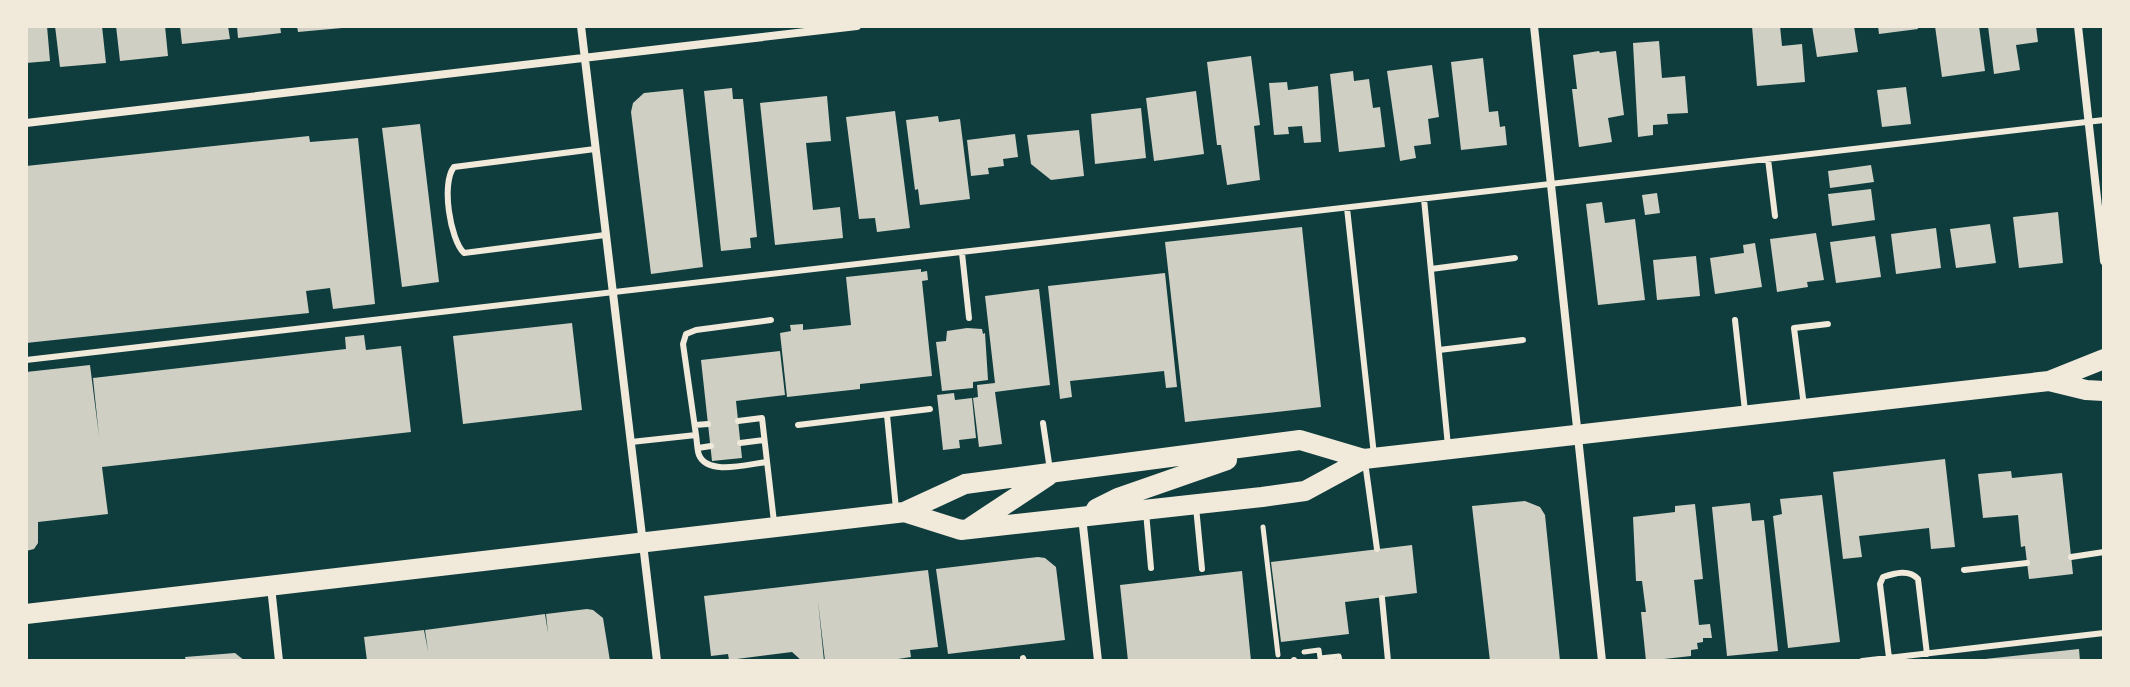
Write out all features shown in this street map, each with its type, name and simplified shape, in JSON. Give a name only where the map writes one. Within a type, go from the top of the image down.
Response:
[{"type":"highway","points":[[26,614],[900,512],[965,484],[1300,440],[1369,458],[1449,450],[2049,381],[2104,359]]},
{"type":"highway","points":[[2049,381],[2104,391]]},
{"type":"highway","points":[[1082,517],[1118,498],[1262,447]]},
{"type":"highway","points":[[900,512],[961,530],[1082,517],[1305,491],[1369,458]]},
{"type":"highway","points":[[968,529],[1051,474]]},
{"type":"street","points":[[581,26],[657,661]]},
{"type":"street","points":[[26,123],[584,58],[780,30],[857,26]]},
{"type":"street","points":[[1534,26],[1602,661]]},
{"type":"street","points":[[2078,26],[2104,261]]},
{"type":"street","points":[[1082,517],[1098,661]]},
{"type":"street","points":[[271,586],[279,661]]},
{"type":"lane","points":[[26,360],[2104,120]]},
{"type":"lane","points":[[595,149],[454,167],[447,183],[453,236],[464,253],[605,235]]},
{"type":"lane","points":[[1768,159],[1775,216]]},
{"type":"lane","points":[[1424,199],[1449,450]]},
{"type":"lane","points":[[1347,208],[1377,549]]},
{"type":"lane","points":[[962,253],[969,318]]},
{"type":"lane","points":[[1431,269],[1515,258]]},
{"type":"lane","points":[[767,462],[714,468],[704,463],[698,448],[683,344],[686,334],[696,330],[771,320]]},
{"type":"lane","points":[[1735,320],[1745,414]]},
{"type":"lane","points":[[1805,408],[1794,328],[1828,324]]},
{"type":"lane","points":[[1439,350],[1523,340]]},
{"type":"lane","points":[[798,425],[930,409]]},
{"type":"lane","points":[[887,415],[900,512]]},
{"type":"lane","points":[[738,421],[762,418],[774,527]]},
{"type":"lane","points":[[1043,423],[1051,474]]},
{"type":"lane","points":[[695,425],[708,424]]},
{"type":"lane","points":[[631,442],[696,435]]},
{"type":"lane","points":[[740,443],[764,440]]},
{"type":"lane","points":[[698,448],[711,446]]},
{"type":"lane","points":[[1195,503],[1202,569]]},
{"type":"lane","points":[[1145,509],[1151,568]]},
{"type":"lane","points":[[2071,557],[2104,552]]},
{"type":"lane","points":[[1964,570],[2027,563]]},
{"type":"lane","points":[[1889,658],[1880,584],[1883,577],[1905,573],[1913,574],[1918,579],[1927,654]]},
{"type":"lane","points":[[1382,598],[1388,661]]},
{"type":"lane","points":[[1862,661],[2104,633]]},
{"type":"path","points":[[1263,527],[1277,655],[1319,650],[1320,658],[1339,656],[1340,661]]},
{"type":"building","points":[[26,26],[47,26],[50,61],[26,63]]},
{"type":"building","points":[[55,26],[102,26],[106,63],[60,67]]},
{"type":"building","points":[[116,26],[165,26],[168,56],[120,61]]},
{"type":"building","points":[[180,26],[228,26],[230,39],[182,44]]},
{"type":"building","points":[[237,26],[280,26],[281,33],[238,38]]},
{"type":"building","points":[[297,26],[341,26],[342,28],[298,32]]},
{"type":"building","points":[[1752,26],[1780,26],[1782,46],[1802,44],[1805,82],[1757,86]]},
{"type":"building","points":[[1812,26],[1854,26],[1858,52],[1817,57]]},
{"type":"building","points":[[1878,26],[1917,26],[1918,29],[1879,34]]},
{"type":"building","points":[[1935,26],[1979,26],[1985,71],[1942,77]]},
{"type":"building","points":[[1988,26],[2036,26],[2038,42],[2016,45],[2020,70],[1994,74]]},
{"type":"building","points":[[1659,41],[1662,78],[1685,76],[1688,113],[1667,114],[1668,124],[1653,125],[1653,135],[1638,137],[1633,43]]},
{"type":"building","points":[[1616,51],[1624,115],[1608,118],[1612,142],[1579,147],[1572,89],[1577,89],[1573,55]]},
{"type":"building","points":[[1251,56],[1260,125],[1254,126],[1260,180],[1227,185],[1221,145],[1217,145],[1207,62]]},
{"type":"building","points":[[1483,58],[1489,112],[1498,111],[1500,127],[1505,126],[1507,145],[1461,150],[1451,62]]},
{"type":"building","points":[[1432,65],[1439,117],[1428,119],[1431,144],[1414,146],[1416,158],[1400,161],[1387,71]]},
{"type":"building","points":[[1353,71],[1354,81],[1369,79],[1373,108],[1380,107],[1385,147],[1339,152],[1330,74]]},
{"type":"building","points":[[1287,82],[1288,90],[1318,86],[1321,142],[1304,143],[1302,126],[1288,127],[1289,134],[1274,135],[1269,83]]},
{"type":"building","points":[[1906,87],[1911,124],[1882,127],[1877,90]]},
{"type":"building","points":[[732,88],[733,99],[743,99],[757,237],[750,238],[751,248],[721,251],[704,91]]},
{"type":"building","points":[[683,89],[703,267],[651,274],[631,112],[633,103],[644,93]]},
{"type":"building","points":[[1196,91],[1204,154],[1154,161],[1146,98]]},
{"type":"building","points":[[827,96],[831,141],[806,143],[813,210],[840,207],[843,238],[775,245],[760,103]]},
{"type":"building","points":[[1141,108],[1146,158],[1095,164],[1091,114]]},
{"type":"building","points":[[895,111],[910,228],[877,232],[875,218],[859,219],[846,117]]},
{"type":"building","points":[[938,116],[939,122],[960,119],[970,199],[920,205],[918,189],[915,190],[906,120]]},
{"type":"building","points":[[420,124],[439,282],[402,287],[382,128]]},
{"type":"building","points":[[1079,130],[1084,176],[1051,180],[1031,164],[1027,135]]},
{"type":"building","points":[[1015,134],[1018,157],[1003,159],[1004,166],[988,168],[989,174],[971,176],[967,140]]},
{"type":"building","points":[[309,136],[310,142],[358,138],[375,304],[333,309],[330,288],[306,291],[309,313],[26,343],[26,166]]},
{"type":"building","points":[[1871,165],[1874,182],[1830,188],[1828,171]]},
{"type":"building","points":[[1871,189],[1875,220],[1832,226],[1828,194]]},
{"type":"building","points":[[1657,193],[1660,213],[1645,215],[1642,195]]},
{"type":"building","points":[[1602,202],[1605,223],[1635,219],[1645,300],[1598,305],[1586,204]]},
{"type":"building","points":[[2058,212],[2063,263],[2019,268],[2013,217]]},
{"type":"building","points":[[1990,224],[1996,263],[1956,268],[1950,229]]},
{"type":"building","points":[[1302,227],[1321,407],[1185,422],[1165,242]]},
{"type":"building","points":[[1936,228],[1941,268],[1896,274],[1891,234]]},
{"type":"building","points":[[1816,233],[1824,280],[1807,282],[1808,287],[1777,292],[1770,239]]},
{"type":"building","points":[[1875,236],[1881,277],[1836,283],[1830,242]]},
{"type":"building","points":[[1755,243],[1762,287],[1715,294],[1710,258],[1744,253],[1743,245]]},
{"type":"building","points":[[1696,256],[1700,296],[1657,300],[1653,260]]},
{"type":"building","points":[[921,269],[921,272],[927,271],[928,280],[922,281],[932,376],[860,384],[860,389],[787,397],[780,333],[791,331],[790,325],[803,324],[803,330],[851,325],[846,277]]},
{"type":"building","points":[[1165,273],[1177,387],[1166,388],[1164,371],[1070,381],[1072,397],[1060,399],[1048,286]]},
{"type":"building","points":[[1039,289],[1050,385],[995,392],[1002,444],[979,447],[973,398],[978,397],[977,385],[995,383],[985,296]]},
{"type":"building","points":[[572,323],[582,410],[463,424],[453,336]]},
{"type":"building","points":[[982,329],[985,333],[988,380],[973,382],[973,388],[942,391],[936,342],[946,341],[947,331]]},
{"type":"building","points":[[364,335],[366,350],[401,346],[411,432],[102,467],[108,514],[38,522],[38,543],[34,549],[26,551],[26,372],[90,365],[99,436],[93,378],[346,349],[345,337]]},
{"type":"building","points":[[780,351],[785,395],[736,401],[742,458],[712,461],[701,360]]},
{"type":"building","points":[[954,393],[955,400],[972,398],[976,438],[959,440],[960,448],[943,450],[937,395]]},
{"type":"building","points":[[1945,459],[1955,547],[1931,549],[1929,528],[1859,536],[1862,557],[1843,559],[1833,472]]},
{"type":"building","points":[[2011,471],[2012,478],[2062,473],[2073,574],[2029,579],[2025,546],[2021,547],[2018,515],[1983,518],[1978,474]]},
{"type":"building","points":[[1822,495],[1840,642],[1788,648],[1773,516],[1782,514],[1780,499]]},
{"type":"building","points":[[1525,501],[1540,507],[1545,515],[1560,661],[1490,661],[1472,506]]},
{"type":"building","points":[[1750,503],[1752,521],[1764,520],[1778,651],[1727,656],[1712,507]]},
{"type":"building","points":[[1695,504],[1703,579],[1694,580],[1699,625],[1710,624],[1712,638],[1703,638],[1703,642],[1697,643],[1698,649],[1691,650],[1691,656],[1646,661],[1641,612],[1646,612],[1642,581],[1636,581],[1633,517],[1675,512],[1675,506]]},
{"type":"building","points":[[1412,545],[1417,593],[1345,602],[1349,634],[1281,642],[1271,562]]},
{"type":"building","points":[[1045,558],[1056,567],[1065,640],[948,654],[936,569]]},
{"type":"building","points":[[928,570],[938,647],[910,650],[911,657],[885,661],[825,661],[818,601],[824,661],[802,661],[792,652],[729,660],[728,654],[711,656],[704,596]]},
{"type":"building","points":[[1242,571],[1251,661],[1128,661],[1120,585]]},
{"type":"building","points":[[587,609],[603,618],[610,661],[367,661],[364,637],[424,630],[428,651],[425,630],[545,614],[548,633],[546,614]]},
{"type":"building","points":[[2079,649],[2080,661],[1985,661],[1985,659]]},
{"type":"building","points":[[235,653],[245,661],[186,661],[185,657]]}]
